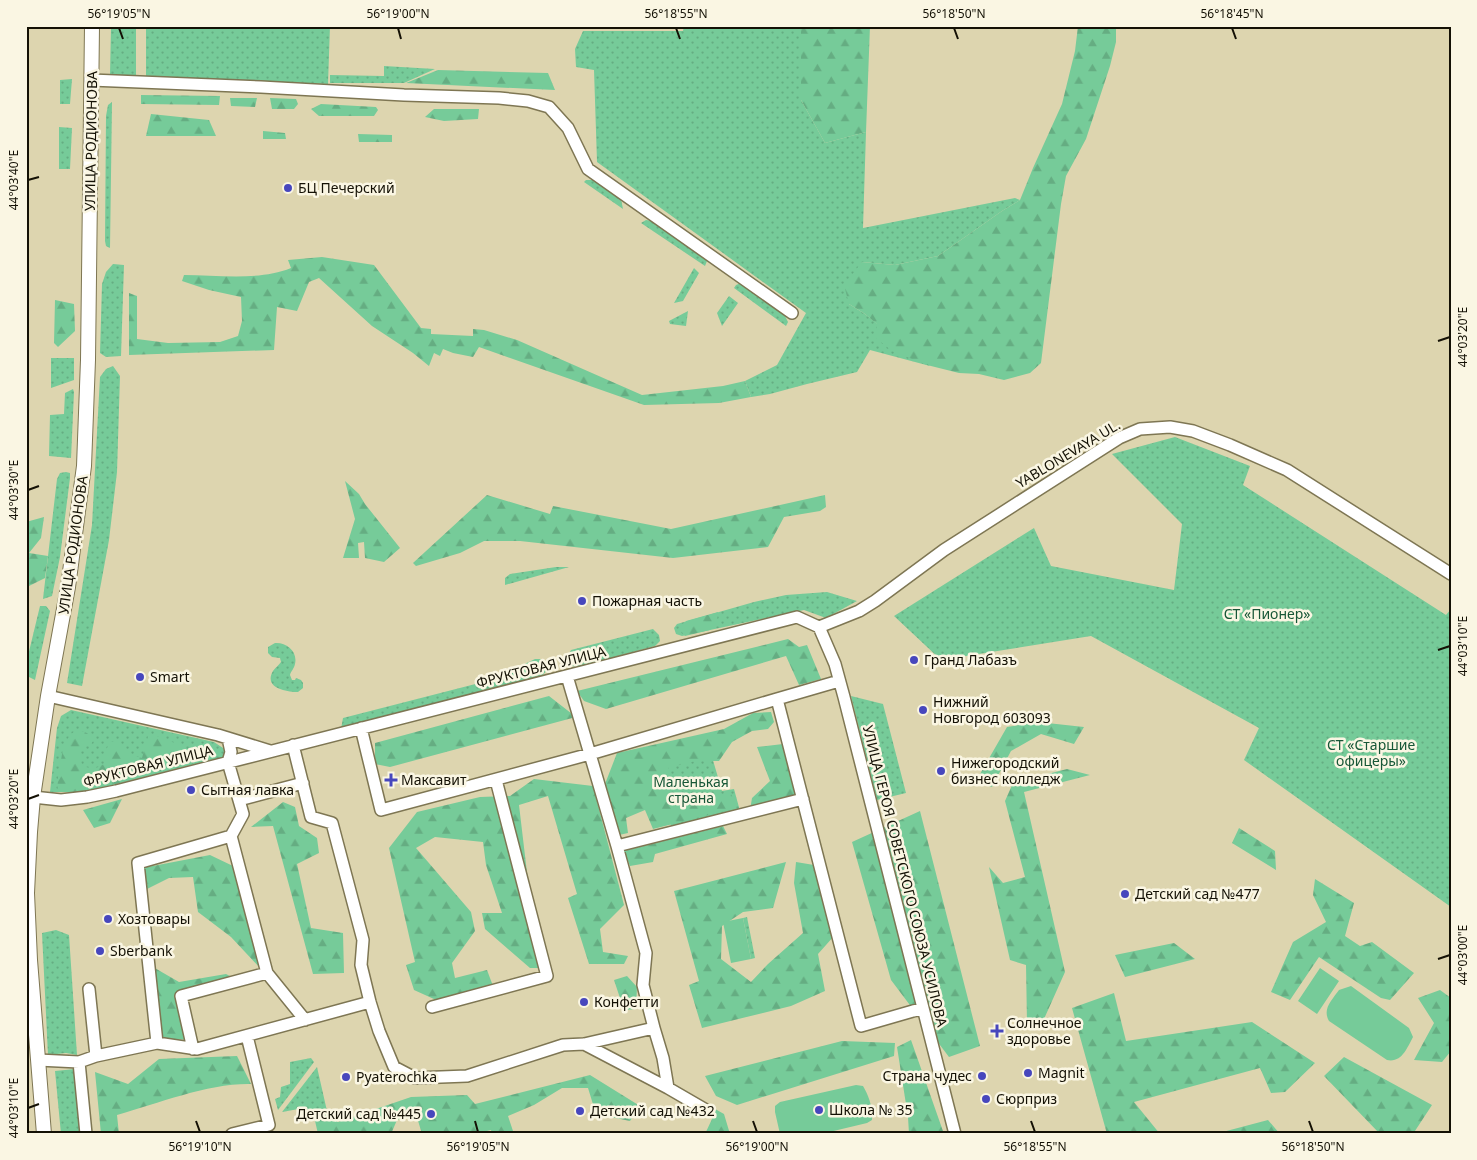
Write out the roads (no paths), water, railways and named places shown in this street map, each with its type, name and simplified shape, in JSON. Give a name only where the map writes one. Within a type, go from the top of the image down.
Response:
[{"type":"main road","name":"УЛИЦА РОДИОНОВА","points":[[44,1134],[30,960],[27,893],[32,797],[68,587],[84,466],[88,360],[92,26]]},
{"type":"street","points":[[91,80],[261,87],[404,96],[499,98],[528,101],[549,107],[568,128],[588,169],[792,313]]},
{"type":"street","name":"YABLONEVAYA UL.","points":[[819,628],[858,611],[875,601],[944,550],[1119,438],[1140,430],[1170,427],[1192,431],[1288,470],[1451,574]]},
{"type":"street","name":"ФРУКТОВАЯ УЛИЦА","points":[[32,797],[61,800],[116,791],[797,617],[819,628]]},
{"type":"street","name":"УЛИЦА ГЕРОЯ СОВЕТСКОГО СОЮЗА УСИЛОВА","points":[[819,628],[840,681],[954,1134]]},
{"type":"street","points":[[567,676],[646,953],[644,985],[663,1058],[668,1088]]},
{"type":"street","points":[[361,728],[381,810],[590,754],[840,681]]},
{"type":"street","name":"ФРУКТОВАЯ УЛИЦА","points":[[48,696],[228,738],[270,751]]},
{"type":"street","points":[[777,699],[861,1026],[913,1010],[923,1009]]},
{"type":"street","points":[[228,738],[231,752],[228,762],[243,814],[231,836],[267,973],[305,1020]]},
{"type":"street","points":[[293,745],[311,817],[332,823],[363,940],[361,965],[370,1002],[394,1067],[415,1078],[467,1076],[563,1045],[584,1044],[654,1028]]},
{"type":"street","points":[[432,1007],[547,976],[496,780]]},
{"type":"street","points":[[239,800],[303,783]]},
{"type":"street","points":[[617,846],[803,799]]},
{"type":"street","points":[[157,1043],[138,863],[231,836]]},
{"type":"street","points":[[193,1049],[181,996],[267,973]]},
{"type":"street","points":[[89,990],[96,1056]]},
{"type":"street","points":[[38,1060],[79,1062],[96,1056],[157,1043],[197,1049],[370,1002]]},
{"type":"street","points":[[232,1134],[270,1129],[247,1036]]},
{"type":"street","points":[[584,1044],[706,1110]]},
{"type":"street","points":[[79,1062],[86,1134]]},
{"type":"place","name":"БЦ Печерский","points":[[288,188]]},
{"type":"place","name":"Пожарная часть","points":[[582,601]]},
{"type":"place","name":"Гранд Лабазъ","points":[[914,660]]},
{"type":"place","name":"Smart","points":[[140,677]]},
{"type":"place","name":"Нижний Новгород 603093","points":[[923,710]]},
{"type":"place","name":"Нижегородский бизнес колледж","points":[[941,771]]},
{"type":"place","name":"Максавит","points":[[391,780]]},
{"type":"place","name":"Сытная лавка","points":[[191,790]]},
{"type":"place","name":"Детский сад №477","points":[[1125,894]]},
{"type":"place","name":"Хозтовары","points":[[108,919]]},
{"type":"place","name":"Sberbank","points":[[100,951]]},
{"type":"place","name":"Конфетти","points":[[584,1002]]},
{"type":"place","name":"Солнечное здоровье","points":[[997,1031]]},
{"type":"place","name":"Magnit","points":[[1028,1073]]},
{"type":"place","name":"Страна чудес","points":[[982,1076]]},
{"type":"place","name":"Pyaterochka","points":[[346,1077]]},
{"type":"place","name":"Сюрприз","points":[[986,1099]]},
{"type":"place","name":"Школа № 35","points":[[819,1110]]},
{"type":"place","name":"Детский сад №432","points":[[580,1111]]},
{"type":"place","name":"Детский сад №445","points":[[431,1114]]},
{"type":"park label","name":"СТ «Пионер»","points":[[1267,614]]},
{"type":"park label","name":"СТ «Старшие офицеры»","points":[[1371,754]]},
{"type":"park label","name":"Маленькая страна","points":[[691,790]]}]
